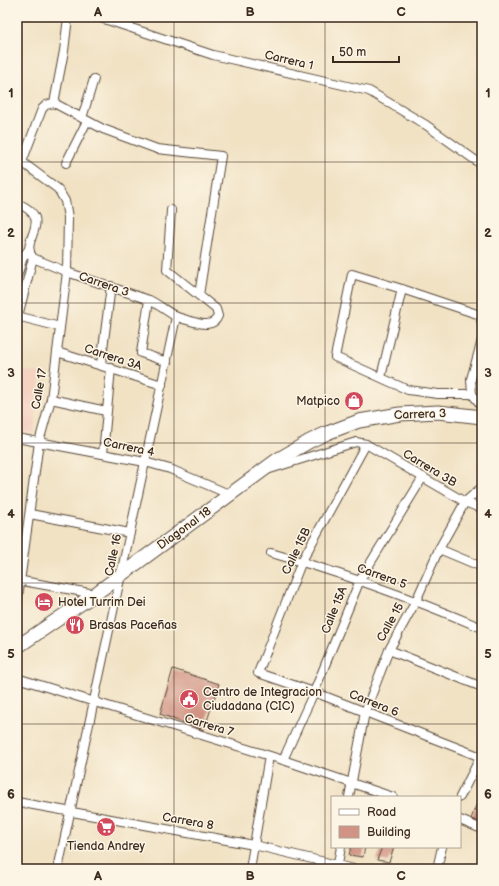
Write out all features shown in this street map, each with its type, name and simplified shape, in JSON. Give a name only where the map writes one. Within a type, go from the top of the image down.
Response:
[{"type":"main road","name":"Carrera 3","points":[[359,421],[419,412],[458,413],[482,417]]},
{"type":"main road","name":"Diagonal 18","points":[[17,648],[96,594],[121,574],[293,450],[327,433],[359,421]]},
{"type":"street","points":[[54,103],[64,51],[68,17]]},
{"type":"street","name":"Carrera 1","points":[[98,17],[213,55],[369,91],[426,125],[482,165]]},
{"type":"street","points":[[66,163],[84,120],[94,79]]},
{"type":"street","points":[[19,161],[42,109],[46,105],[54,103],[103,129],[157,149],[221,156],[199,295],[167,270],[171,210]]},
{"type":"street","name":"Calle 17","points":[[17,604],[18,580],[30,514],[39,442],[51,399],[67,272],[68,217],[65,201],[58,189],[19,161]]},
{"type":"street","points":[[17,203],[30,210],[36,219],[31,254],[18,316],[60,327]]},
{"type":"street","points":[[17,276],[23,257],[31,254]]},
{"type":"street","name":"Carrera 3","points":[[31,254],[67,272],[148,300],[176,317],[203,324],[213,323],[216,321],[218,316],[216,309],[199,295]]},
{"type":"street","points":[[472,394],[438,394],[408,390],[335,358],[352,274],[480,315],[482,324]]},
{"type":"street","points":[[101,364],[111,286]]},
{"type":"street","points":[[381,377],[402,289]]},
{"type":"street","name":"Carrera 3A","points":[[148,300],[141,353],[167,362]]},
{"type":"street","name":"Calle 16","points":[[58,869],[176,317]]},
{"type":"street","points":[[482,340],[471,379],[472,394],[482,406]]},
{"type":"street","name":"Carrera 3A","points":[[57,352],[101,364],[162,385]]},
{"type":"street","points":[[103,454],[111,368]]},
{"type":"street","points":[[51,399],[106,411]]},
{"type":"street","name":"Carrera 4","points":[[17,438],[145,462],[170,469],[231,495]]},
{"type":"street","points":[[262,472],[356,442],[366,444]]},
{"type":"street","name":"Carrera 3B","points":[[366,444],[465,502],[482,509]]},
{"type":"street","name":"Calle 15B","points":[[258,673],[302,561],[366,444]]},
{"type":"street","name":"Calle 15A","points":[[283,760],[314,692],[360,580],[423,477]]},
{"type":"street","name":"Calle 15","points":[[349,796],[365,712],[388,650],[416,601],[439,549],[465,502],[482,487]]},
{"type":"street","points":[[30,514],[130,533]]},
{"type":"street","points":[[439,549],[482,567]]},
{"type":"street","name":"Carrera 5","points":[[271,553],[302,561],[360,580],[482,628]]},
{"type":"street","points":[[18,580],[96,594]]},
{"type":"street","points":[[388,650],[482,687]]},
{"type":"street","name":"Carrera 6","points":[[258,673],[314,692],[481,756]]},
{"type":"street","name":"Carrera 7","points":[[17,678],[283,760],[390,796]]},
{"type":"street","points":[[250,869],[269,756]]},
{"type":"street","points":[[461,796],[481,756]]},
{"type":"street","name":"Carrera 8","points":[[17,802],[254,845],[337,867],[354,869]]},
{"type":"street","points":[[461,820],[482,829]]},
{"type":"street","points":[[337,867],[341,848]]},
{"type":"street","points":[[437,869],[442,848]]},
{"type":"shaded area","points":[[17,370],[40,373],[34,434],[17,431]]},
{"type":"building","name":"Centro de Integracion Ciudadana (CIC)","points":[[173,669],[219,684],[204,730],[160,714]]},
{"type":"building","points":[[482,792],[482,823],[471,819]]},
{"type":"building","points":[[351,848],[365,848],[363,857],[349,855]]},
{"type":"building","points":[[382,848],[394,848],[389,862],[377,860]]},
{"type":"place","name":"Matpico","points":[[354,401]]},
{"type":"place","name":"Hotel Turrim Dei","points":[[44,602]]},
{"type":"place","name":"Brasas Paceñas","points":[[75,625]]},
{"type":"place","name":"Centro de Integracion Ciudadana (CIC)","points":[[189,699]]},
{"type":"place","name":"Tienda Andrey","points":[[106,827]]}]
